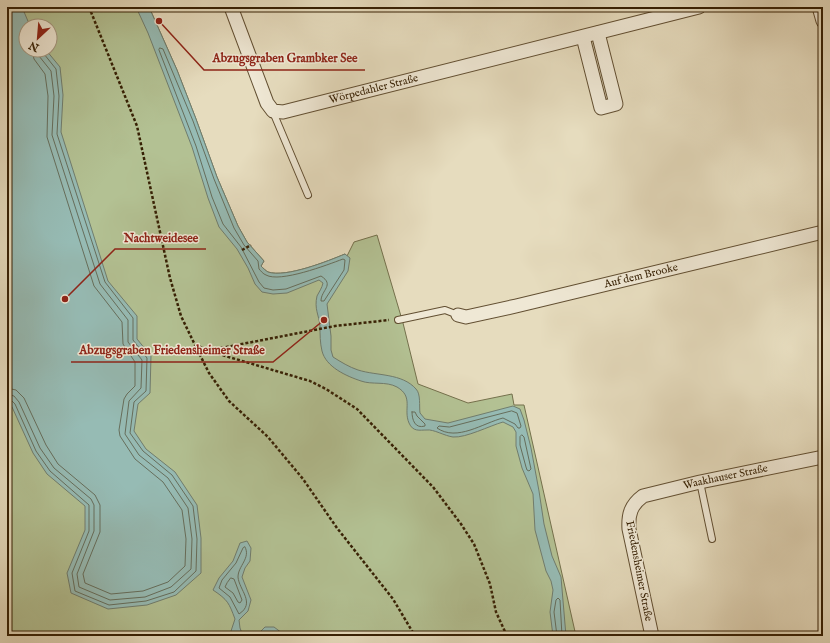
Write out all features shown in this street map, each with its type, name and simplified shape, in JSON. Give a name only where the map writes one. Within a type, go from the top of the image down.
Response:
[{"type":"street","points":[[230,7],[267,103],[273,111]]},
{"type":"street","name":"Wörpedahler Straße","points":[[273,111],[283,112],[699,7]]},
{"type":"street","points":[[819,7],[823,21]]},
{"type":"street","points":[[583,37],[601,108],[616,104],[598,33]]},
{"type":"street","name":"Auf dem Brooke","points":[[458,314],[466,317],[516,306],[823,232]]},
{"type":"street","name":"Waakhauser Straße","points":[[633,506],[635,502],[643,496],[700,482],[823,457]]},
{"type":"street","name":"Friedensheimer Straße","points":[[633,506],[630,510],[628,519],[629,529],[652,636]]},
{"type":"lane","points":[[273,111],[308,195]]},
{"type":"lane","points":[[398,320],[445,310],[458,314]]},
{"type":"lane","points":[[700,482],[712,539]]},
{"type":"path","points":[[89,7],[137,126],[170,278],[181,316],[209,373],[229,401],[268,437],[303,479],[337,528],[393,599],[415,636]]},
{"type":"path","points":[[242,250],[251,245]]},
{"type":"path","points":[[210,350],[336,326],[398,320]]},
{"type":"path","points":[[195,345],[310,381],[326,389],[357,409],[433,487],[462,524],[474,544],[490,584],[496,612],[507,636]]},
{"type":"green space","points":[[7,7],[149,7],[177,70],[217,177],[238,226],[247,242],[264,261],[261,266],[268,272],[285,273],[296,271],[345,254],[347,256],[354,242],[377,235],[403,323],[418,384],[468,403],[512,394],[514,405],[524,405],[576,636],[7,636]]},
{"type":"water","points":[[7,7],[22,7],[27,18],[18,18],[18,58],[53,58],[60,67],[63,95],[61,132],[108,281],[137,316],[137,339],[151,356],[150,393],[138,404],[134,431],[146,449],[175,472],[197,505],[201,538],[201,573],[176,595],[147,605],[108,609],[71,593],[67,573],[85,530],[85,506],[47,474],[33,453],[12,407],[7,401]]},
{"type":"water","points":[[136,7],[149,7],[177,70],[217,177],[238,226],[247,242],[264,261],[261,266],[268,272],[285,273],[307,268],[345,254],[350,258],[348,271],[327,304],[333,357],[358,370],[397,378],[410,384],[418,391],[420,413],[425,419],[448,423],[513,406],[520,409],[531,448],[544,524],[552,556],[561,577],[566,636],[553,636],[550,612],[553,590],[551,581],[546,571],[535,530],[533,494],[522,468],[516,446],[516,432],[513,427],[503,422],[471,434],[458,437],[453,437],[430,430],[419,430],[412,428],[407,418],[407,399],[402,391],[393,385],[365,382],[349,376],[337,370],[324,357],[316,305],[317,296],[323,283],[319,280],[287,293],[273,294],[262,292],[255,284],[237,249],[219,227],[192,147],[148,33]]},
{"type":"water","points":[[247,541],[251,548],[250,561],[245,568],[242,577],[251,600],[248,611],[239,620],[243,636],[235,636],[231,631],[235,619],[231,609],[225,599],[213,590],[219,578],[233,561],[240,543]]},
{"type":"water","points":[[265,627],[274,627],[286,636],[256,636]]},
{"type":"place","name":"Abzugsgraben Grambker See","points":[[159,21]]},
{"type":"place","name":"Nachtweidesee","points":[[65,299]]},
{"type":"place","name":"Abzugsgraben Friedensheimer Straße","points":[[324,320]]}]
